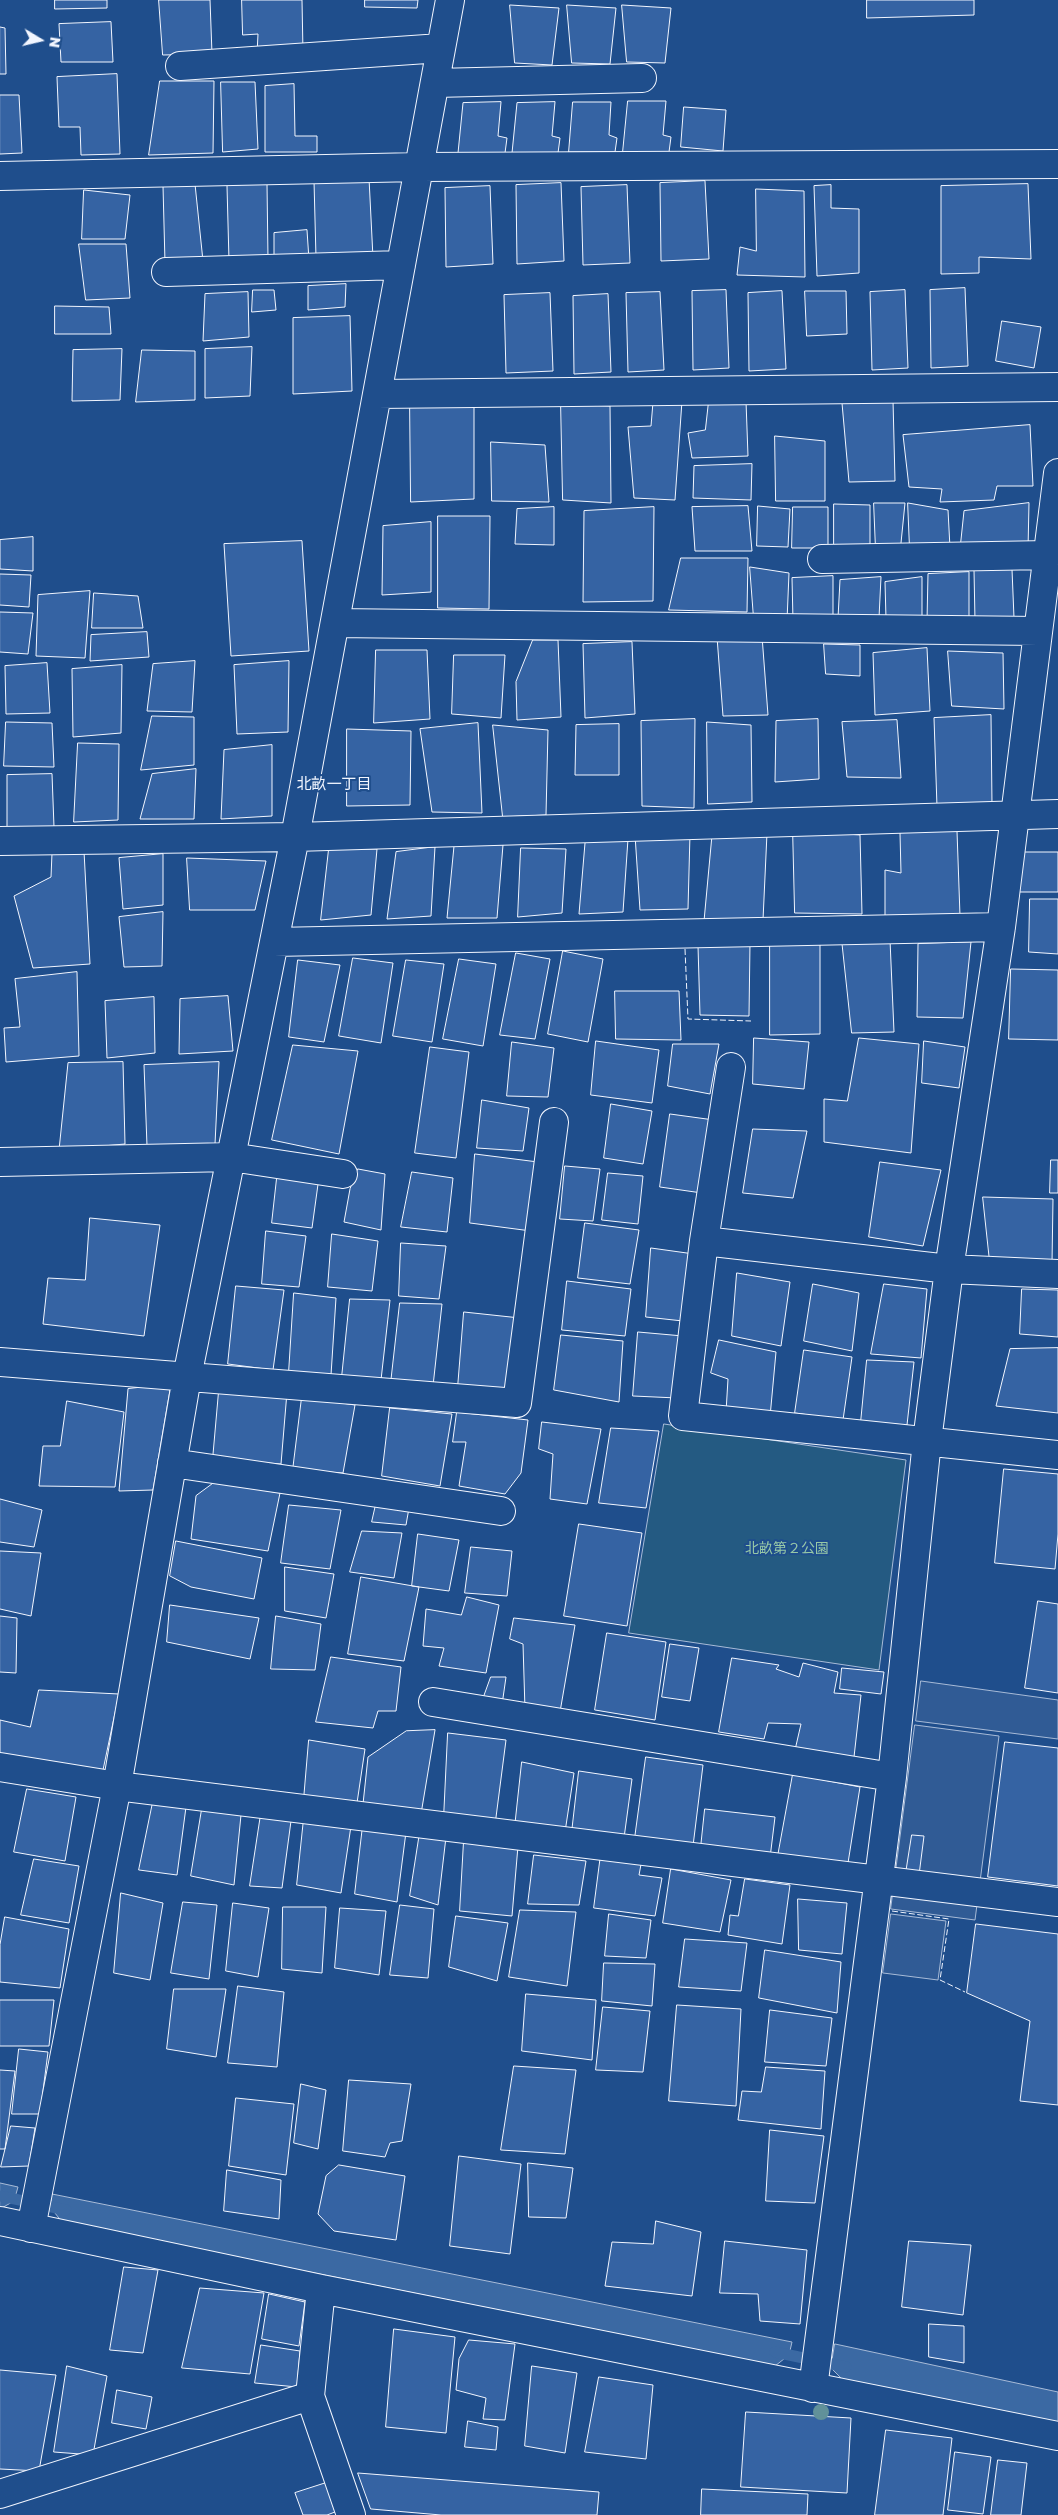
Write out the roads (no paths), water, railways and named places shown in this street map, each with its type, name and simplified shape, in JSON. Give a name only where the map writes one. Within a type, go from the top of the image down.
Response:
[{"type":"street","points":[[32,2223],[40,2192],[117,1786],[187,1377],[295,837],[450,0]]},
{"type":"street","points":[[180,66],[441,48]]},
{"type":"street","points":[[434,83],[642,78]]},
{"type":"street","points":[[0,176],[419,168],[1058,164]]},
{"type":"street","points":[[166,272],[401,265]]},
{"type":"street","points":[[377,394],[1058,387]]},
{"type":"street","points":[[814,2382],[892,1777],[927,1441],[949,1270],[1000,928],[1058,473]]},
{"type":"street","points":[[822,559],[1048,555]]},
{"type":"street","points":[[334,623],[1038,631]]},
{"type":"street","points":[[0,841],[295,837],[1058,814]]},
{"type":"street","points":[[274,942],[1000,928]]},
{"type":"street","points":[[731,1067],[704,1241],[683,1416],[1058,1455]]},
{"type":"street","points":[[0,1362],[517,1403],[554,1122]]},
{"type":"street","points":[[0,1162],[231,1157],[343,1174]]},
{"type":"street","points":[[704,1241],[949,1270],[1058,1274]]},
{"type":"street","points":[[172,1463],[501,1511]]},
{"type":"street","points":[[433,1702],[892,1777]]},
{"type":"street","points":[[0,1767],[117,1786],[879,1878],[1058,1902]]},
{"type":"street","points":[[0,2221],[32,2223],[320,2289],[814,2382],[1058,2436]]},
{"type":"street","points":[[320,2289],[310,2396],[351,2515]]},
{"type":"street","points":[[0,2494],[310,2396]]},
{"type":"waterway","points":[[0,2196],[66,2210]]},
{"type":"waterway","points":[[775,2352],[846,2367]]},
{"type":"district","name":"北畝一丁目","points":[[334,784]]},
{"type":"park label","name":"北畝第２公園","points":[[787,1549]]}]
